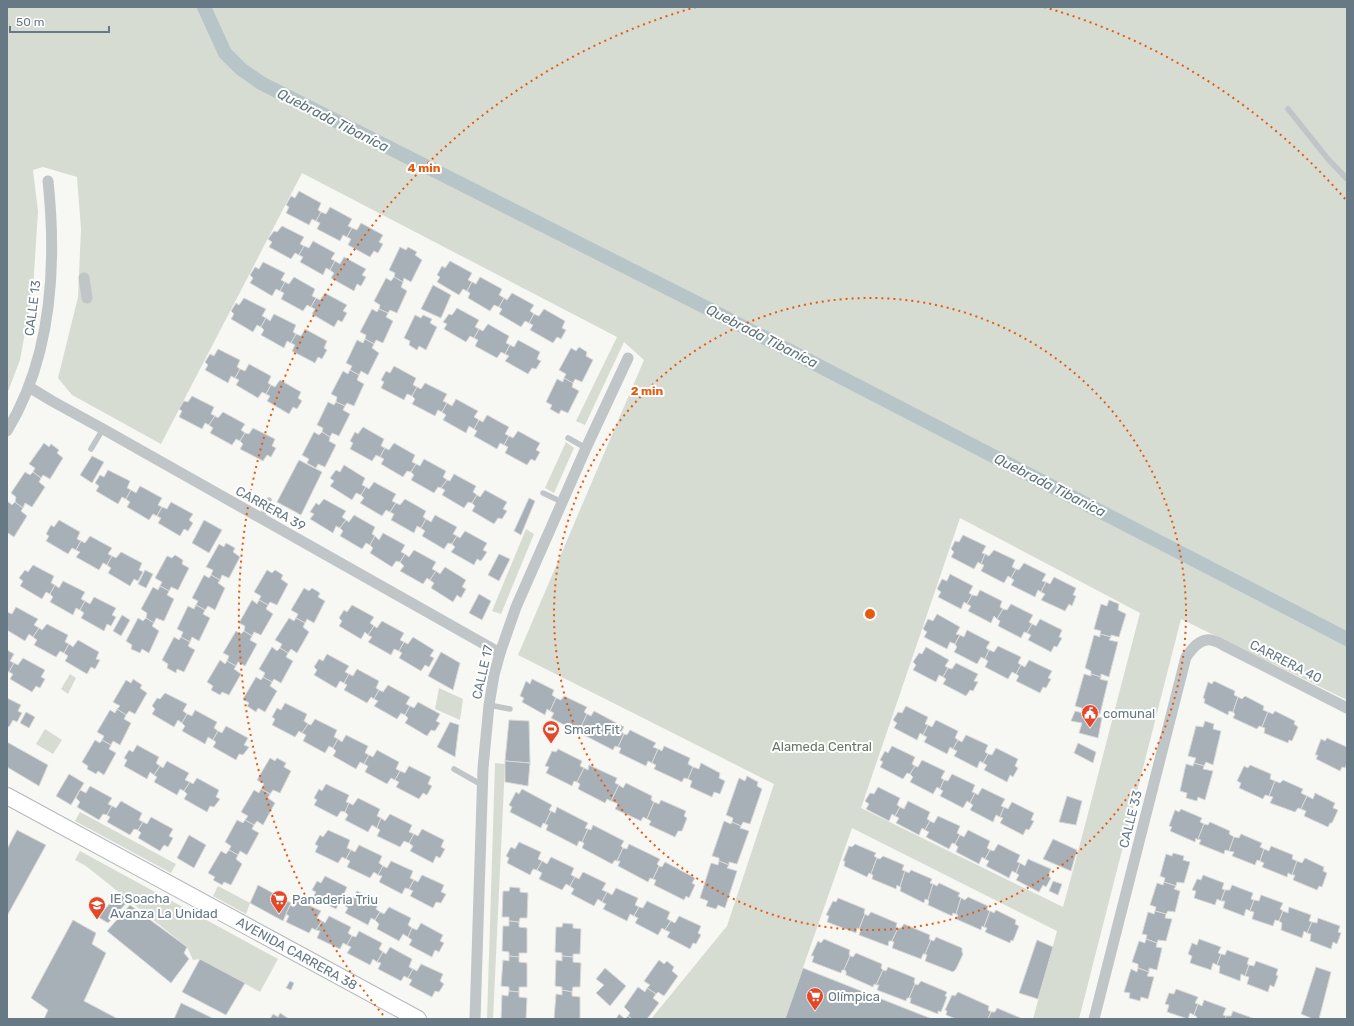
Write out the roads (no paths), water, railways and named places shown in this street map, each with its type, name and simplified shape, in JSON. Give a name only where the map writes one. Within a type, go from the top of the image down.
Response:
[{"type":"main road","name":"AVENIDA CARRERA 38","points":[[7,796],[418,1019]]},
{"type":"street","name":"CALLE 13","points":[[7,431],[16,417],[29,387],[42,345],[48,306],[52,247],[52,221],[48,181]]},
{"type":"street","points":[[84,278],[87,298]]},
{"type":"street","name":"CALLE 17","points":[[475,1019],[484,748],[489,705],[500,653],[516,607],[586,448],[628,358]]},
{"type":"street","name":"CARRERA 39","points":[[29,387],[500,653]]},
{"type":"street","name":"CARRERA 40","points":[[1211,640],[1230,648],[1347,708]]},
{"type":"street","name":"CALLE 33","points":[[1094,1019],[1186,657],[1193,647],[1202,641],[1211,640]]},
{"type":"lane","points":[[1288,109],[1328,159],[1347,179]]},
{"type":"lane","points":[[91,449],[103,429]]},
{"type":"lane","points":[[568,438],[586,448]]},
{"type":"lane","points":[[542,493],[562,502]]},
{"type":"lane","points":[[260,518],[269,500]]},
{"type":"lane","points":[[489,705],[510,709]]},
{"type":"lane","points":[[454,769],[482,785]]},
{"type":"waterway","name":"Quebrada Tibaníca","points":[[204,7],[225,53],[241,69],[261,83],[705,307],[1347,639]]},
{"type":"place","name":"comunal","points":[[1090,728]]},
{"type":"place","name":"Smart Fit","points":[[551,744]]},
{"type":"place","name":"Panaderia Triu","points":[[279,914]]},
{"type":"place","name":"IE Soacha Avanza La Unidad","points":[[97,920]]},
{"type":"place","name":"Olímpica","points":[[815,1011]]},
{"type":"park label","name":"Alameda Central","points":[[822,746]]}]
